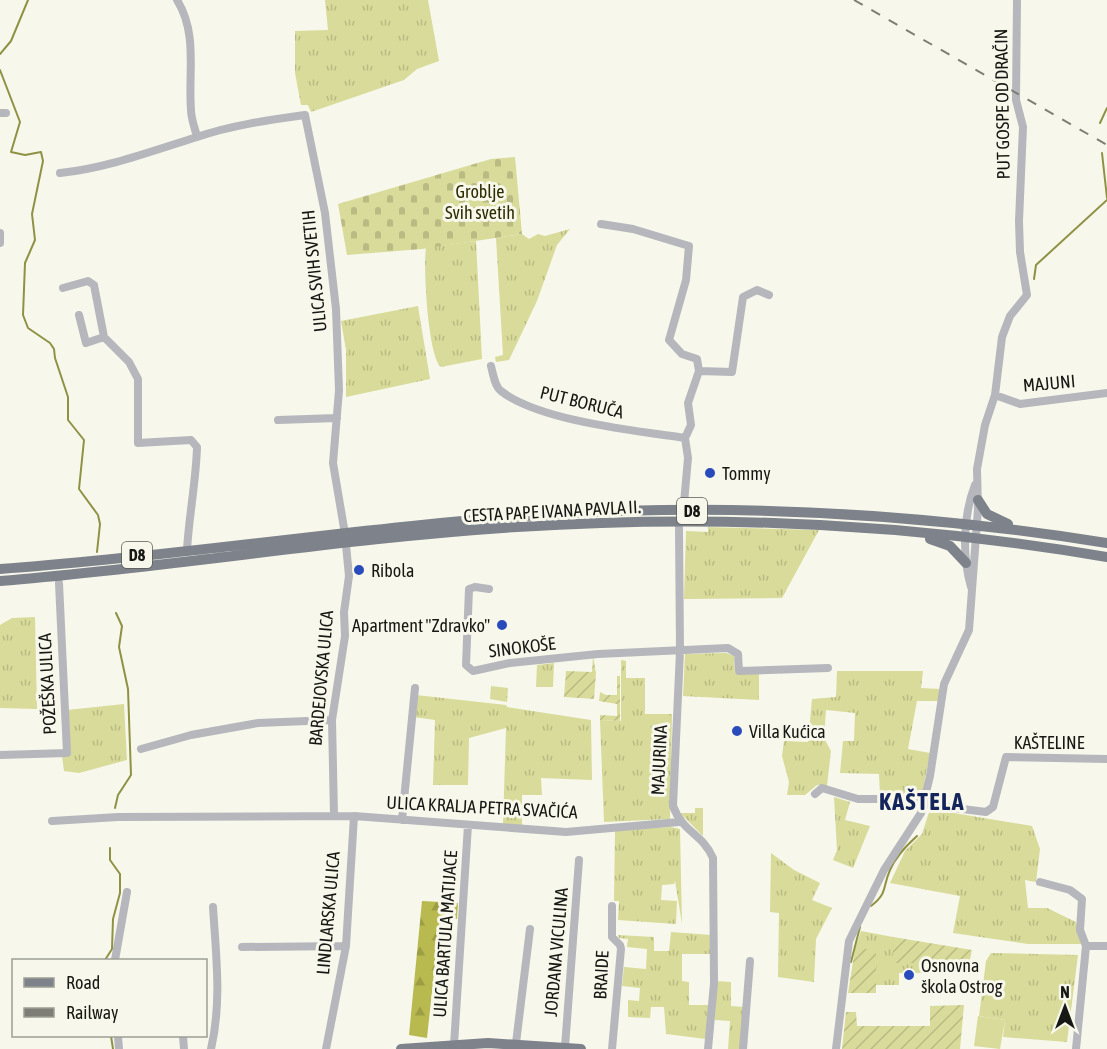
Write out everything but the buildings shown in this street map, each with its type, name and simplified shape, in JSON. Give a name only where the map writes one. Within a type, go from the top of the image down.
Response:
[{"type":"main road","points":[[978,500],[982,509],[993,518],[1018,530]]},
{"type":"main road","name":"CESTA PAPE IVANA PAVLA II.","points":[[0,581],[554,514],[646,510],[839,513],[972,524],[1107,543]]},
{"type":"main road","name":"CESTA PAPE IVANA PAVLA II.","points":[[0,569],[188,550],[516,527],[659,521],[712,521],[910,532],[1107,557]]},
{"type":"main road","points":[[910,532],[944,542],[956,550],[966,563]]},
{"type":"main road","points":[[401,1049],[516,1043],[580,1049]]},
{"type":"street","points":[[177,0],[185,14],[190,33],[190,112],[197,137]]},
{"type":"street","name":"PUT GOSPE OD DRAČIN","points":[[972,524],[969,504],[976,483],[986,425],[995,395],[1002,337],[1010,316],[1027,295],[1020,252],[1023,127],[1016,99],[1017,0]]},
{"type":"street","name":"ULICA SVIH SVETIH","points":[[60,173],[144,156],[197,137],[252,123],[305,115],[324,207],[336,309],[339,351],[333,463],[346,539]]},
{"type":"street","points":[[601,224],[633,229],[689,246],[686,280],[669,340],[682,354],[697,360],[699,370],[688,403],[691,425],[685,438],[688,459],[684,503]]},
{"type":"street","points":[[0,233],[0,243]]},
{"type":"street","points":[[63,288],[88,281],[94,285],[104,337],[129,362],[138,379],[138,443],[191,440],[197,447],[196,473],[189,508],[188,550]]},
{"type":"street","points":[[699,370],[732,372],[743,297],[758,290],[769,295]]},
{"type":"street","points":[[80,315],[86,343],[104,337]]},
{"type":"street","name":"PUT BORUČA","points":[[490,366],[499,390],[524,405],[608,428],[685,438]]},
{"type":"street","name":"MAJUNI","points":[[995,395],[1020,404],[1107,393]]},
{"type":"street","points":[[278,420],[337,418]]},
{"type":"street","name":"PUT GOSPE OD DRAČIN","points":[[972,524],[978,500],[976,483]]},
{"type":"street","points":[[836,1049],[849,941],[884,870],[906,838],[924,803],[944,684],[969,630],[972,591],[972,524]]},
{"type":"street","name":"MAJURINA","points":[[679,528],[680,651],[673,806],[679,822]]},
{"type":"street","points":[[971,538],[966,563],[972,591]]},
{"type":"street","name":"BARDEJOVSKA ULICA","points":[[334,815],[332,720],[345,636],[344,612],[349,576],[346,539]]},
{"type":"street","name":"POŽEŠKA ULICA","points":[[0,755],[67,753],[59,583]]},
{"type":"street","name":"SINOKOŠE","points":[[489,589],[475,587],[470,589],[466,665],[473,671],[510,663],[598,654],[680,651]]},
{"type":"street","points":[[680,651],[728,648],[738,654],[739,671],[828,668]]},
{"type":"street","points":[[402,820],[415,688]]},
{"type":"street","points":[[141,749],[191,735],[258,723],[332,720]]},
{"type":"street","name":"KAŠTELINE","points":[[924,803],[991,811],[1002,762],[1008,757],[1107,759]]},
{"type":"street","points":[[815,794],[822,788],[858,799],[924,803]]},
{"type":"street","points":[[52,821],[118,817],[334,815]]},
{"type":"street","name":"ULICA KRALJA PETRA SVAČIĆA","points":[[334,815],[566,832],[679,822]]},
{"type":"street","name":"LINDLARSKA ULICA","points":[[326,1049],[346,946],[354,816]]},
{"type":"street","points":[[679,822],[707,845],[713,858],[714,983],[708,1049]]},
{"type":"street","name":"ULICA BARTULA MATIJACE","points":[[459,1046],[468,825]]},
{"type":"street","name":"JORDANA VICULINA","points":[[565,1047],[579,860]]},
{"type":"street","points":[[1040,882],[1070,890],[1082,899],[1080,930],[1086,946],[1076,1049]]},
{"type":"street","points":[[115,959],[127,892]]},
{"type":"street","name":"BRAIDE","points":[[612,906],[611,932],[621,950],[612,1049]]},
{"type":"street","points":[[211,1049],[217,1025],[218,943],[213,907]]},
{"type":"street","points":[[516,1043],[530,929]]},
{"type":"street","points":[[242,947],[346,946]]},
{"type":"street","points":[[1086,946],[1107,946]]},
{"type":"street","points":[[743,1049],[750,961]]},
{"type":"green space","points":[[325,0],[428,0],[439,61],[417,69],[404,80],[311,112],[308,105],[301,105],[295,73],[295,31],[328,30]]},
{"type":"green space","name":"Groblje Svih svetih","points":[[515,157],[522,234],[422,249],[347,255],[338,204],[491,159]]},
{"type":"green space","points":[[570,229],[557,245],[537,301],[509,360],[496,362],[495,357],[503,355],[496,238],[522,234],[529,239],[538,234],[545,236]]},
{"type":"green space","points":[[476,241],[482,359],[441,367],[436,360],[430,330],[426,291],[426,248]]},
{"type":"green space","points":[[418,306],[430,379],[346,397],[346,350],[341,321]]},
{"type":"green space","points":[[708,527],[819,530],[782,598],[684,599],[686,531],[708,532]]},
{"type":"green space","points":[[35,617],[37,709],[0,708],[0,625],[12,618]]},
{"type":"green space","points":[[726,653],[734,656],[735,673],[759,673],[759,700],[683,696],[685,654]]},
{"type":"green space","points":[[593,656],[596,673],[594,699],[564,697],[566,671],[592,672]]},
{"type":"green space","points":[[621,660],[626,661],[626,678],[645,678],[645,714],[672,714],[670,819],[604,822],[600,720],[621,721]]},
{"type":"green space","points":[[554,663],[553,687],[536,687],[537,665]]},
{"type":"green space","points":[[837,671],[923,671],[921,688],[940,689],[939,701],[917,701],[908,749],[930,753],[921,799],[880,795],[879,774],[840,773],[843,741],[854,741],[855,713],[826,710],[824,738],[831,751],[827,786],[817,785],[805,795],[787,795],[789,782],[782,756],[784,741],[808,742],[812,699],[836,697]]},
{"type":"green space","points":[[617,676],[620,676],[620,721],[600,720],[600,715],[617,716],[617,704],[599,701],[600,692],[606,695],[617,695]]},
{"type":"green space","points":[[491,686],[508,688],[507,702],[490,699]]},
{"type":"green space","points":[[416,695],[506,705],[591,720],[592,780],[541,778],[542,795],[522,795],[522,825],[503,824],[506,728],[469,738],[468,785],[433,785],[435,720],[414,717]]},
{"type":"green space","points":[[124,704],[127,760],[79,773],[64,771],[62,756],[67,710]]},
{"type":"green space","points":[[834,797],[850,802],[845,820],[870,826],[853,868],[833,860],[837,850]]},
{"type":"green space","points":[[695,808],[703,808],[703,836],[680,813],[695,813]]},
{"type":"green space","points":[[930,809],[1032,826],[1040,849],[1036,882],[1025,880],[1028,908],[1047,908],[1076,922],[1081,944],[1028,944],[953,933],[960,896],[890,883],[905,851],[922,834]]},
{"type":"green space","points":[[671,827],[680,829],[682,924],[675,881],[674,884],[662,885],[661,900],[677,901],[676,924],[618,920],[619,901],[614,901],[615,830]]},
{"type":"green space","points":[[771,853],[794,870],[820,883],[812,900],[832,908],[816,939],[814,982],[778,977],[779,913],[770,912]]},
{"type":"green space","points":[[422,901],[458,903],[457,919],[440,917],[427,1038],[409,1035]]},
{"type":"green space","points":[[861,931],[893,937],[893,963],[926,963],[926,973],[899,973],[899,985],[876,985],[876,950],[855,949]]},
{"type":"green space","points":[[671,932],[711,935],[711,954],[682,954],[682,981],[689,982],[689,1005],[709,1005],[706,1039],[666,1034],[664,1007],[651,1007],[650,1018],[628,1017],[628,1000],[639,1001],[640,988],[622,986],[624,967],[646,969],[647,949],[627,947],[628,939],[619,938],[618,935],[654,937],[654,951],[669,951]]},
{"type":"green space","points":[[893,937],[972,950],[969,964],[893,963]]},
{"type":"green space","points":[[855,949],[876,949],[876,993],[848,993]]},
{"type":"green space","points":[[991,953],[1078,955],[1067,1042],[1003,1037],[1005,1020],[979,1016],[986,961]]},
{"type":"green space","points":[[716,981],[731,982],[731,1006],[744,1007],[741,1049],[728,1049],[730,1021],[715,1020]]},
{"type":"green space","points":[[964,1005],[960,1049],[842,1049],[846,1012],[856,1012],[857,1026],[930,1026],[930,1006]]},
{"type":"green space","points":[[978,1016],[1005,1020],[1000,1049],[974,1046]]},
{"type":"waterway","points":[[0,54],[11,41],[28,0]]},
{"type":"waterway","points":[[0,70],[20,122],[11,152],[25,155],[41,152],[43,161],[32,214],[35,240],[25,263],[23,315],[28,328],[50,343],[54,349],[68,397],[68,420],[84,440],[79,489],[98,515],[100,524],[97,552]]},
{"type":"waterway","points":[[1100,123],[1107,108]]},
{"type":"waterway","points":[[1102,153],[1107,198]]},
{"type":"waterway","points":[[1034,279],[1036,265],[1107,200]]},
{"type":"waterway","points":[[115,808],[118,795],[131,775],[128,689],[119,647],[122,626],[116,613]]},
{"type":"waterway","points":[[871,906],[882,894],[895,860],[917,836]]},
{"type":"waterway","points":[[106,959],[112,949],[113,919],[120,893],[120,874],[110,860],[110,848]]},
{"type":"waterway","points":[[851,962],[860,927]]},
{"type":"waterway","points":[[111,1037],[113,1049]]},
{"type":"railway","points":[[854,0],[1107,145]]},
{"type":"place","name":"Tommy","points":[[710,473]]},
{"type":"place","name":"Ribola","points":[[359,570]]},
{"type":"place","name":"Apartment \"Zdravko\"","points":[[502,625]]},
{"type":"place","name":"Villa Kućica","points":[[737,731]]},
{"type":"place","name":"Osnovna škola Ostrog","points":[[909,975]]},
{"type":"district","name":"KAŠTELA","points":[[922,801]]}]
